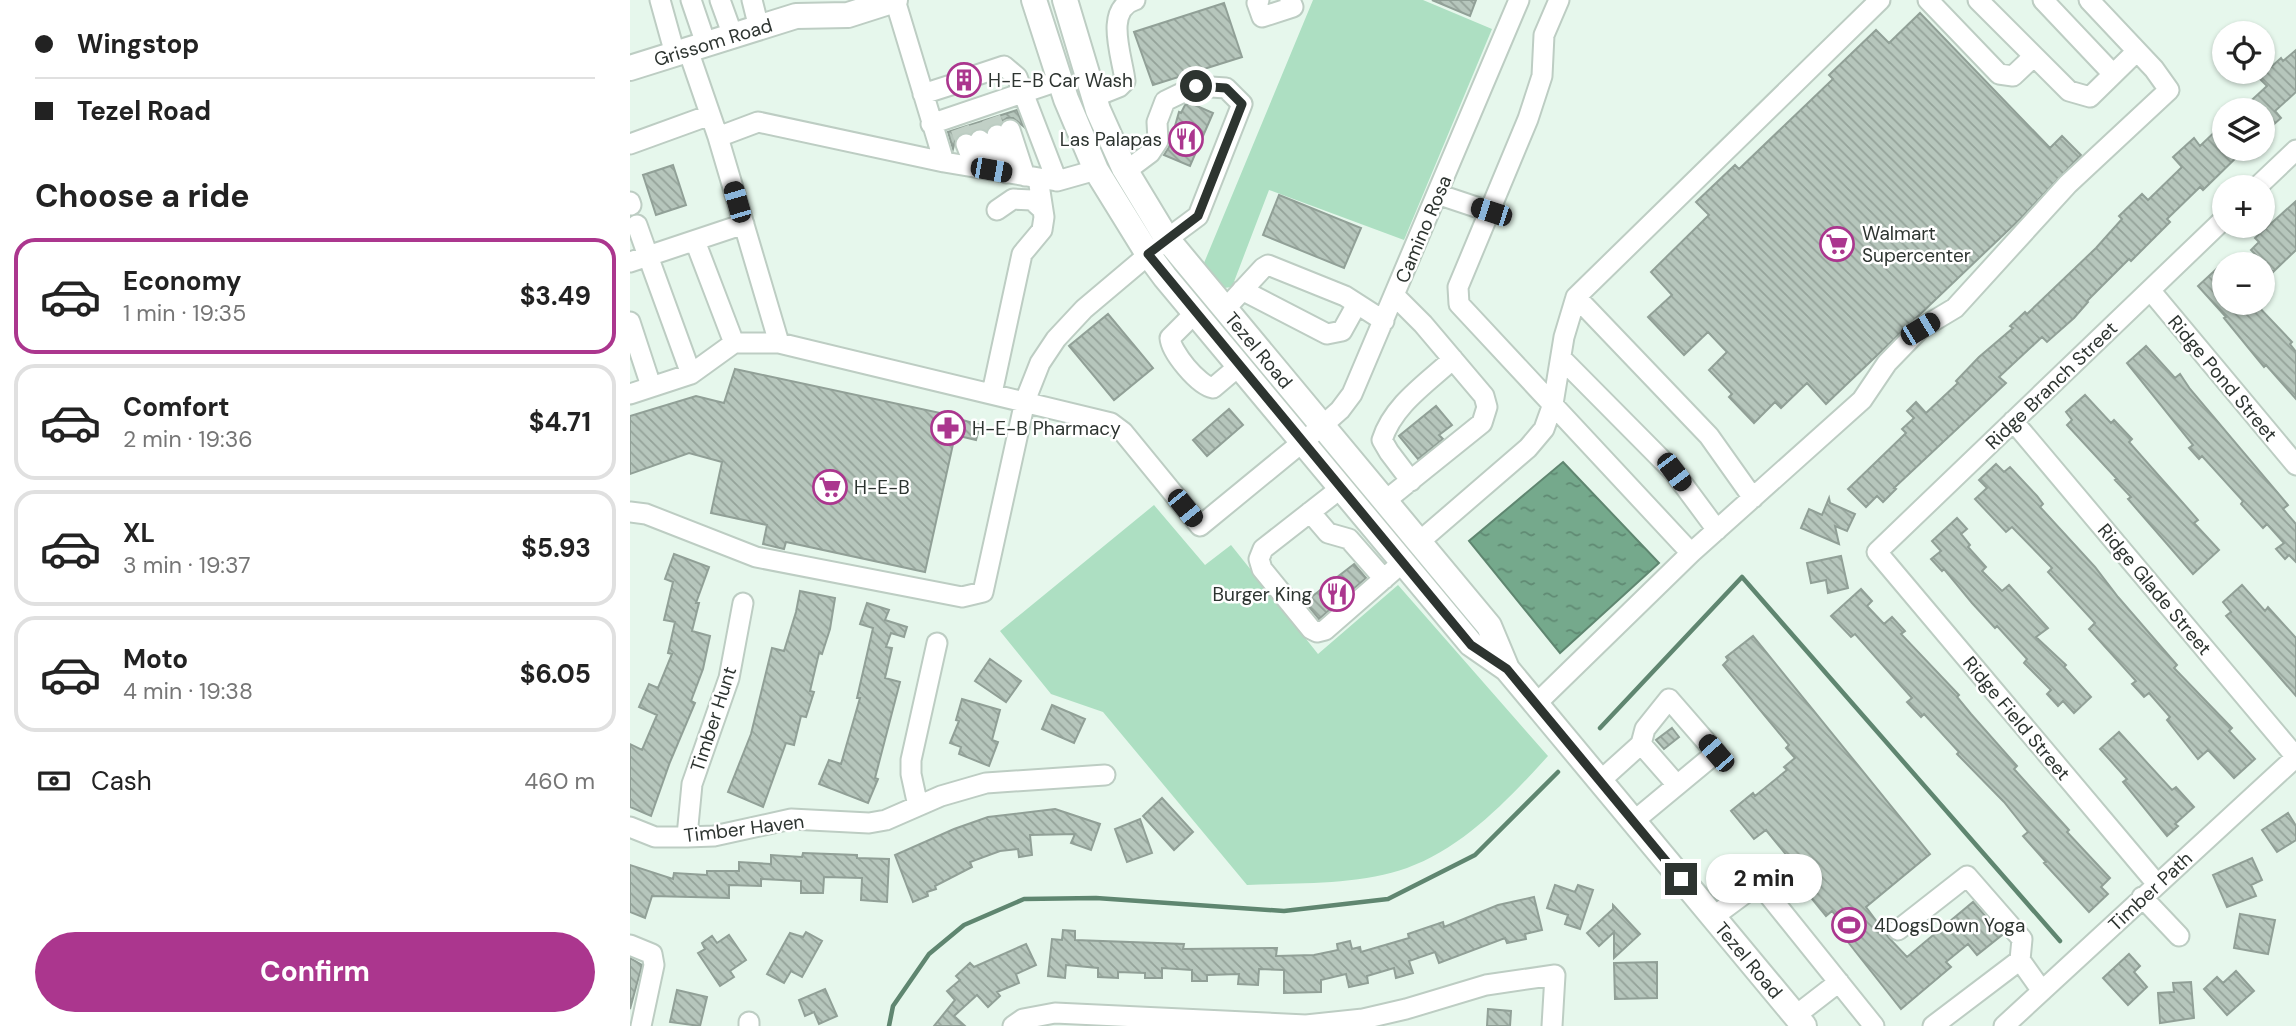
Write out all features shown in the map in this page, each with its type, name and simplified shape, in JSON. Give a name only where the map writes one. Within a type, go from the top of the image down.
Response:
[{"type":"main road","name":"Grissom Road","points":[[630,68],[759,28],[811,5],[848,15],[895,0]]},
{"type":"main road","name":"Tezel Road","points":[[1034,0],[1066,99],[1096,170],[1158,247],[1225,309],[1489,626],[1507,669],[1799,1021]]},
{"type":"main road","name":"Tezel Road","points":[[1065,0],[1094,97],[1158,247],[1195,313],[1471,645],[1507,669]]},
{"type":"street","points":[[660,0],[689,49],[779,343]]},
{"type":"street","points":[[689,49],[691,0]]},
{"type":"street","points":[[720,0],[733,36]]},
{"type":"street","points":[[752,0],[759,28]]},
{"type":"street","points":[[895,0],[944,162]]},
{"type":"street","points":[[1094,97],[1119,87],[1125,81],[1115,29],[1125,6],[1135,0]]},
{"type":"street","points":[[1257,4],[1293,7],[1290,0]]},
{"type":"street","name":"Camino Rosa","points":[[1025,401],[1111,424],[1123,432],[1200,526],[1322,426],[1340,410],[1352,394],[1519,0]]},
{"type":"street","points":[[1559,0],[1544,35],[1542,76],[1491,212],[1458,288],[1459,304],[1691,553]]},
{"type":"street","points":[[1419,542],[1528,448],[1544,429],[1553,404],[1576,297],[1880,0]]},
{"type":"street","points":[[1928,0],[1999,74],[2013,76],[2034,57]]},
{"type":"street","points":[[1978,0],[2069,91],[2090,97],[2137,51]]},
{"type":"street","points":[[2043,0],[2113,74]]},
{"type":"street","points":[[1536,705],[1691,553],[1862,400],[1887,363],[1920,329],[1955,308],[2068,184],[2169,90],[2089,0]]},
{"type":"street","points":[[977,75],[1004,66],[1017,76],[1025,93],[1015,174]]},
{"type":"street","points":[[932,124],[983,122],[1025,93],[1061,80]]},
{"type":"street","points":[[923,94],[951,85]]},
{"type":"street","points":[[630,512],[646,514],[755,557],[962,597],[983,592],[1025,401],[1040,363],[1056,339],[1084,309],[1198,216],[1242,104],[1226,88],[1196,86],[1165,101],[1157,122],[1158,141],[1150,153],[1126,171]]},
{"type":"street","points":[[630,144],[710,115]]},
{"type":"street","points":[[718,137],[758,122],[944,162],[1015,174],[1096,170]]},
{"type":"street","points":[[983,122],[1015,174],[1043,210],[1042,230],[1022,254],[992,393]]},
{"type":"street","points":[[983,122],[1015,174]]},
{"type":"street","points":[[2270,175],[2296,150]]},
{"type":"street","points":[[1437,194],[1491,212]]},
{"type":"street","points":[[998,210],[1013,199],[1032,200],[1043,210]]},
{"type":"street","points":[[691,374],[639,246],[695,241],[744,224]]},
{"type":"street","name":"Ridge Branch Street","points":[[1877,552],[2212,231]]},
{"type":"street","points":[[695,241],[734,343]]},
{"type":"street","points":[[1225,309],[1268,265],[1345,296],[1384,321]]},
{"type":"street","points":[[1242,290],[1327,334],[1342,331],[1357,304]]},
{"type":"street","name":"Ridge Pond Street","points":[[2150,290],[2296,466]]},
{"type":"street","points":[[1385,501],[1482,423],[1487,407],[1485,396],[1395,296]]},
{"type":"street","points":[[1576,297],[1709,436],[1753,498]]},
{"type":"street","points":[[1195,313],[1170,338],[1171,346],[1197,379],[1206,387],[1213,388],[1239,366]]},
{"type":"street","points":[[630,322],[651,386]]},
{"type":"street","points":[[630,394],[691,374],[734,343],[779,343],[1025,401]]},
{"type":"street","points":[[1561,358],[1674,472],[1717,530]]},
{"type":"street","points":[[1411,481],[1382,440],[1386,426],[1399,409],[1453,359]]},
{"type":"street","name":"Ridge Glade Street","points":[[2013,421],[2296,757]]},
{"type":"street","points":[[1341,488],[1263,549],[1259,559],[1262,569],[1311,629],[1317,632],[1325,630],[1403,562]]},
{"type":"street","points":[[1310,512],[1328,533],[1349,539],[1384,579]]},
{"type":"street","name":"Ridge Field Street","points":[[1877,552],[2149,891],[2179,936]]},
{"type":"street","name":"Timber Hunt","points":[[687,836],[692,784],[729,678],[743,603]]},
{"type":"street","points":[[918,806],[911,775],[911,760],[937,643]]},
{"type":"street","points":[[1600,781],[1641,744],[1645,729],[1669,699],[1716,753],[1633,821]]},
{"type":"street","points":[[1641,744],[1677,785]]},
{"type":"street","name":"Timber Path","points":[[2004,1026],[2296,757]]},
{"type":"street","name":"Timber Haven","points":[[630,827],[655,837],[714,836],[791,819],[869,823],[886,820],[942,796],[986,783],[1105,775]]},
{"type":"street","points":[[1898,930],[1967,876],[2022,939],[2020,960],[2042,991]]},
{"type":"street","points":[[1713,917],[1759,884],[1874,1026]]},
{"type":"street","points":[[630,945],[652,954],[654,965],[641,1026]]},
{"type":"street","points":[[1933,1026],[2020,960]]},
{"type":"street","points":[[1013,1026],[1023,1019],[1055,1013],[1173,1023],[1306,1025],[1363,1022],[1486,985],[1555,975],[1552,1026]]},
{"type":"street","points":[[1799,1021],[1839,982]]},
{"type":"shaded area","points":[[1313,0],[1423,0],[1492,29],[1404,240],[1269,190],[1232,287],[1224,288],[1204,263]]},
{"type":"shaded area","points":[[1154,505],[1205,565],[1231,545],[1318,654],[1398,585],[1548,756],[1484,821],[1447,848],[1407,868],[1369,878],[1247,885],[1103,712],[1051,694],[1000,631]]},
{"type":"water","points":[[1563,462],[1659,563],[1560,653],[1469,541]]},
{"type":"building","points":[[1432,0],[1476,0],[1470,16]]},
{"type":"building","points":[[1224,3],[1242,57],[1153,85],[1134,32]]},
{"type":"building","name":"Walmart Supercenter","points":[[1920,13],[2050,148],[2062,136],[2081,155],[2021,218],[1826,404],[1807,383],[1781,408],[1775,402],[1754,423],[1729,397],[1732,394],[1709,370],[1727,352],[1708,332],[1684,355],[1648,317],[1672,295],[1651,272],[1709,215],[1696,202],[1735,165],[1739,169],[1833,79],[1829,75],[1876,30],[1889,43]]},
{"type":"building","points":[[2296,50],[2296,92],[2275,111],[2275,98],[2254,98],[2267,86],[2265,84],[2275,84],[2275,63],[2281,58],[2283,61]]},
{"type":"building","name":"Las Palapas","points":[[1190,103],[1213,113],[1190,166],[1164,155],[1179,112]]},
{"type":"building","points":[[1017,110],[1023,126],[1013,118],[1007,118],[986,130],[976,128],[970,133],[962,132],[956,137],[953,149],[948,132]]},
{"type":"building","points":[[2275,111],[2281,118],[2275,123]]},
{"type":"building","points":[[2212,134],[2212,161],[2233,161],[2218,175],[2212,175],[2212,181],[2203,190],[2200,187],[2167,219],[2170,222],[2087,301],[2074,318],[2047,342],[2042,337],[1999,377],[2006,383],[1894,488],[1896,489],[1883,502],[1877,496],[1866,507],[1848,489],[1906,433],[1902,429],[1914,418],[1907,411],[1916,402],[1926,413],[1958,383],[1956,381],[1979,357],[2013,328],[2010,326],[2025,312],[2027,314],[2096,248],[2122,219],[2119,216],[2142,194],[2148,200],[2182,167],[2173,157],[2194,138],[2200,146]]},
{"type":"building","points":[[673,165],[686,205],[656,215],[643,175]]},
{"type":"building","points":[[1279,195],[1361,228],[1344,268],[1263,235]]},
{"type":"building","points":[[2296,201],[2296,250],[2275,270],[2275,252],[2251,250],[2259,242],[2255,238],[2275,238],[2275,220]]},
{"type":"building","points":[[2212,273],[2212,302],[2198,286]]},
{"type":"building","points":[[1108,314],[1153,368],[1114,400],[1069,346]]},
{"type":"building","points":[[2224,315],[2266,315],[2292,342],[2290,344],[2296,352],[2296,399],[2266,365],[2264,367],[2224,318]]},
{"type":"building","points":[[2146,346],[2175,378],[2180,374],[2288,505],[2283,509],[2296,524],[2296,562],[2289,555],[2285,559],[2276,549],[2284,543],[2267,524],[2263,528],[2241,504],[2243,501],[2202,456],[2199,459],[2189,448],[2193,445],[2127,363]]},
{"type":"building","name":"H-E-B","points":[[735,369],[959,417],[980,425],[976,440],[955,435],[925,572],[786,542],[784,549],[763,544],[767,525],[711,513],[722,462],[689,453],[630,474],[630,416],[696,396],[724,403]]},
{"type":"building","points":[[2085,395],[2111,423],[2114,420],[2132,439],[2129,442],[2198,520],[2194,523],[2219,550],[2193,574],[2128,499],[2131,497],[2115,480],[2117,479],[2067,425],[2072,420],[2066,412]]},
{"type":"building","points":[[1436,406],[1452,425],[1439,435],[1443,439],[1418,459],[1399,436]]},
{"type":"building","points":[[1229,409],[1243,425],[1207,456],[1193,440]]},
{"type":"building","points":[[1996,464],[2004,472],[2010,467],[2037,496],[2043,504],[2040,507],[2095,567],[2177,665],[2174,668],[2232,728],[2229,731],[2255,759],[2234,778],[2208,750],[2198,759],[2167,720],[2170,717],[2149,693],[2144,697],[2132,684],[2136,681],[2089,629],[2095,623],[2048,572],[2052,568],[2012,527],[2006,532],[1975,499],[1987,488],[1979,480]]},
{"type":"building","points":[[1829,498],[1830,503],[1855,514],[1847,531],[1835,526],[1839,544],[1801,528],[1809,509],[1822,515]]},
{"type":"building","points":[[1957,518],[1967,529],[1961,534],[1970,545],[1968,547],[1986,567],[1982,571],[2002,591],[2009,585],[2048,628],[2036,637],[2066,665],[2064,667],[2091,697],[2074,713],[2063,701],[2058,706],[2047,694],[2051,690],[2024,663],[2027,659],[1997,626],[1995,628],[1944,569],[1942,571],[1931,559],[1941,551],[1932,541]]},
{"type":"building","points":[[674,554],[709,567],[696,603],[699,603],[692,631],[710,636],[703,669],[691,701],[695,703],[651,816],[630,807],[630,744],[642,750],[657,715],[639,707],[649,684],[658,688],[672,654],[668,653],[675,622],[664,620],[673,582],[665,579]]},
{"type":"building","points":[[1841,556],[1848,588],[1828,593],[1826,580],[1811,583],[1807,563]]},
{"type":"building","name":"Burger King","points":[[1354,564],[1366,578],[1319,619],[1305,602]]},
{"type":"building","points":[[2242,585],[2265,611],[2268,607],[2296,638],[2296,696],[2226,616],[2231,612],[2223,602]]},
{"type":"building","points":[[1861,589],[1872,601],[1867,606],[1884,624],[1892,617],[1905,631],[1901,634],[1959,695],[1957,697],[2017,766],[2014,769],[2110,878],[2101,887],[2108,894],[2089,912],[2023,836],[2028,832],[2004,802],[1957,754],[1959,752],[1924,714],[1921,717],[1907,702],[1912,698],[1855,634],[1851,637],[1831,616]]},
{"type":"building","points":[[800,591],[835,598],[830,629],[822,654],[819,653],[810,691],[814,692],[806,717],[801,716],[794,745],[786,743],[763,807],[728,792],[751,734],[772,648],[784,651]]},
{"type":"building","points":[[867,603],[889,610],[885,620],[907,627],[904,637],[891,633],[886,647],[892,648],[885,678],[900,682],[875,778],[878,779],[868,803],[819,784],[829,760],[841,764],[860,698],[857,698],[873,628],[860,624]]},
{"type":"building","points":[[1753,636],[1930,854],[1866,907],[1889,938],[1907,957],[1973,902],[2002,935],[1977,955],[1968,944],[1946,962],[1951,967],[1901,1009],[1844,937],[1850,932],[1832,911],[1826,916],[1791,873],[1797,868],[1766,830],[1754,839],[1731,811],[1787,770],[1784,767],[1795,758],[1786,748],[1789,745],[1723,665],[1728,660],[1726,657]]},
{"type":"building","points":[[990,659],[1021,681],[1006,702],[975,681]]},
{"type":"building","points":[[962,699],[1000,710],[992,740],[998,742],[989,766],[959,754],[961,747],[950,743],[959,721],[956,720]]},
{"type":"building","points":[[1052,705],[1085,719],[1074,743],[1042,729]]},
{"type":"building","points":[[1672,728],[1679,737],[1664,749],[1656,740]]},
{"type":"building","points":[[2119,732],[2172,790],[2176,787],[2194,807],[2175,824],[2178,826],[2167,836],[2123,782],[2127,779],[2100,749]]},
{"type":"building","points":[[1162,798],[1193,832],[1174,850],[1143,816]]},
{"type":"building","points":[[1055,809],[1100,824],[1091,850],[1071,843],[1075,834],[1030,835],[1032,855],[1019,857],[1018,849],[1000,851],[970,862],[972,867],[935,886],[936,889],[927,892],[928,896],[913,902],[895,855],[988,817]]},
{"type":"building","points":[[2288,813],[2296,826],[2296,840],[2277,852],[2262,830]]},
{"type":"building","points":[[1140,819],[1152,853],[1127,862],[1115,829]]},
{"type":"building","points":[[803,853],[889,859],[887,902],[861,900],[862,878],[824,877],[823,893],[801,893],[801,881],[761,879],[761,886],[729,885],[729,898],[652,896],[645,918],[630,912],[630,865],[673,879],[674,873],[707,875],[707,871],[739,871],[739,862],[771,864],[771,855],[802,857]]},
{"type":"building","points":[[2252,858],[2262,880],[2251,885],[2256,896],[2227,907],[2213,875]]},
{"type":"building","points":[[1555,885],[1575,892],[1578,885],[1593,890],[1580,929],[1565,924],[1568,915],[1547,908]]},
{"type":"building","points":[[1534,897],[1542,930],[1525,934],[1526,939],[1507,943],[1505,938],[1439,963],[1435,952],[1409,961],[1413,973],[1396,978],[1394,968],[1367,976],[1368,983],[1349,987],[1346,974],[1321,980],[1321,992],[1284,993],[1284,970],[1259,969],[1258,985],[1238,984],[1239,974],[1207,975],[1207,981],[1192,981],[1192,970],[1162,968],[1162,978],[1145,978],[1145,973],[1118,972],[1118,978],[1098,977],[1098,968],[1066,965],[1065,978],[1048,976],[1052,939],[1062,940],[1063,930],[1075,931],[1075,940],[1184,944],[1183,949],[1277,948],[1276,956],[1314,955],[1338,950],[1337,944],[1350,941],[1352,949],[1360,947],[1361,952],[1409,938],[1408,934],[1443,922],[1444,927],[1498,905]]},
{"type":"building","points":[[1613,905],[1640,934],[1614,958],[1614,932],[1599,946],[1587,933],[1613,909]]},
{"type":"building","points":[[2240,914],[2275,920],[2268,954],[2234,948]]},
{"type":"building","points":[[806,932],[822,941],[802,977],[791,971],[784,983],[767,974],[790,933],[803,937]]},
{"type":"building","points":[[729,935],[746,960],[730,971],[734,977],[720,986],[698,953],[705,949],[702,943],[712,936],[717,943]]},
{"type":"building","points":[[1026,944],[1036,965],[1016,974],[1019,983],[997,992],[1000,996],[988,1007],[977,995],[954,1016],[965,1026],[934,1026],[955,1000],[947,991],[960,980],[956,976],[970,963],[974,967]]},
{"type":"building","points":[[2129,954],[2140,966],[2134,972],[2147,987],[2128,1005],[2103,978]]},
{"type":"building","points":[[630,958],[642,965],[630,1009]]},
{"type":"building","points":[[1657,962],[1657,998],[1615,999],[1614,963]]},
{"type":"building","points":[[2236,971],[2254,991],[2227,1015],[2204,989],[2217,977],[2223,983]]},
{"type":"building","points":[[2191,982],[2194,1018],[2160,1023],[2158,993],[2174,992],[2173,983]]},
{"type":"building","points":[[825,989],[837,1016],[819,1024],[814,1012],[805,1016],[799,1000]]},
{"type":"building","points":[[677,990],[707,997],[700,1026],[670,1022]]},
{"type":"building","points":[[1488,1009],[1511,1011],[1510,1026],[1487,1026]]},
{"type":"waterway","points":[[1600,728],[1742,577],[2060,941]]},
{"type":"waterway","points":[[889,1026],[893,1006],[929,954],[964,925],[1024,899],[1096,898],[1284,911],[1388,899],[1475,855],[1558,772]]},
{"type":"tunnel","points":[[951,85],[977,75]]},
{"type":"tunnel","points":[[991,118],[997,135]]},
{"type":"tunnel","points":[[975,124],[980,140]]},
{"type":"tunnel","points":[[960,128],[966,144]]},
{"type":"place","name":"H-E-B Car Wash","points":[[964,80]]},
{"type":"place","name":"Las Palapas","points":[[1186,139]]},
{"type":"place","name":"Walmart Supercenter","points":[[1837,244]]},
{"type":"place","name":"H-E-B Pharmacy","points":[[948,428]]},
{"type":"place","name":"H-E-B","points":[[830,487]]},
{"type":"place","name":"Burger King","points":[[1337,594]]},
{"type":"place","name":"4DogsDown Yoga","points":[[1849,925]]},
{"type":"route","points":[[1196,86],[1226,88],[1242,104],[1198,216],[1148,254],[1471,645],[1507,669],[1681,879]]}]
